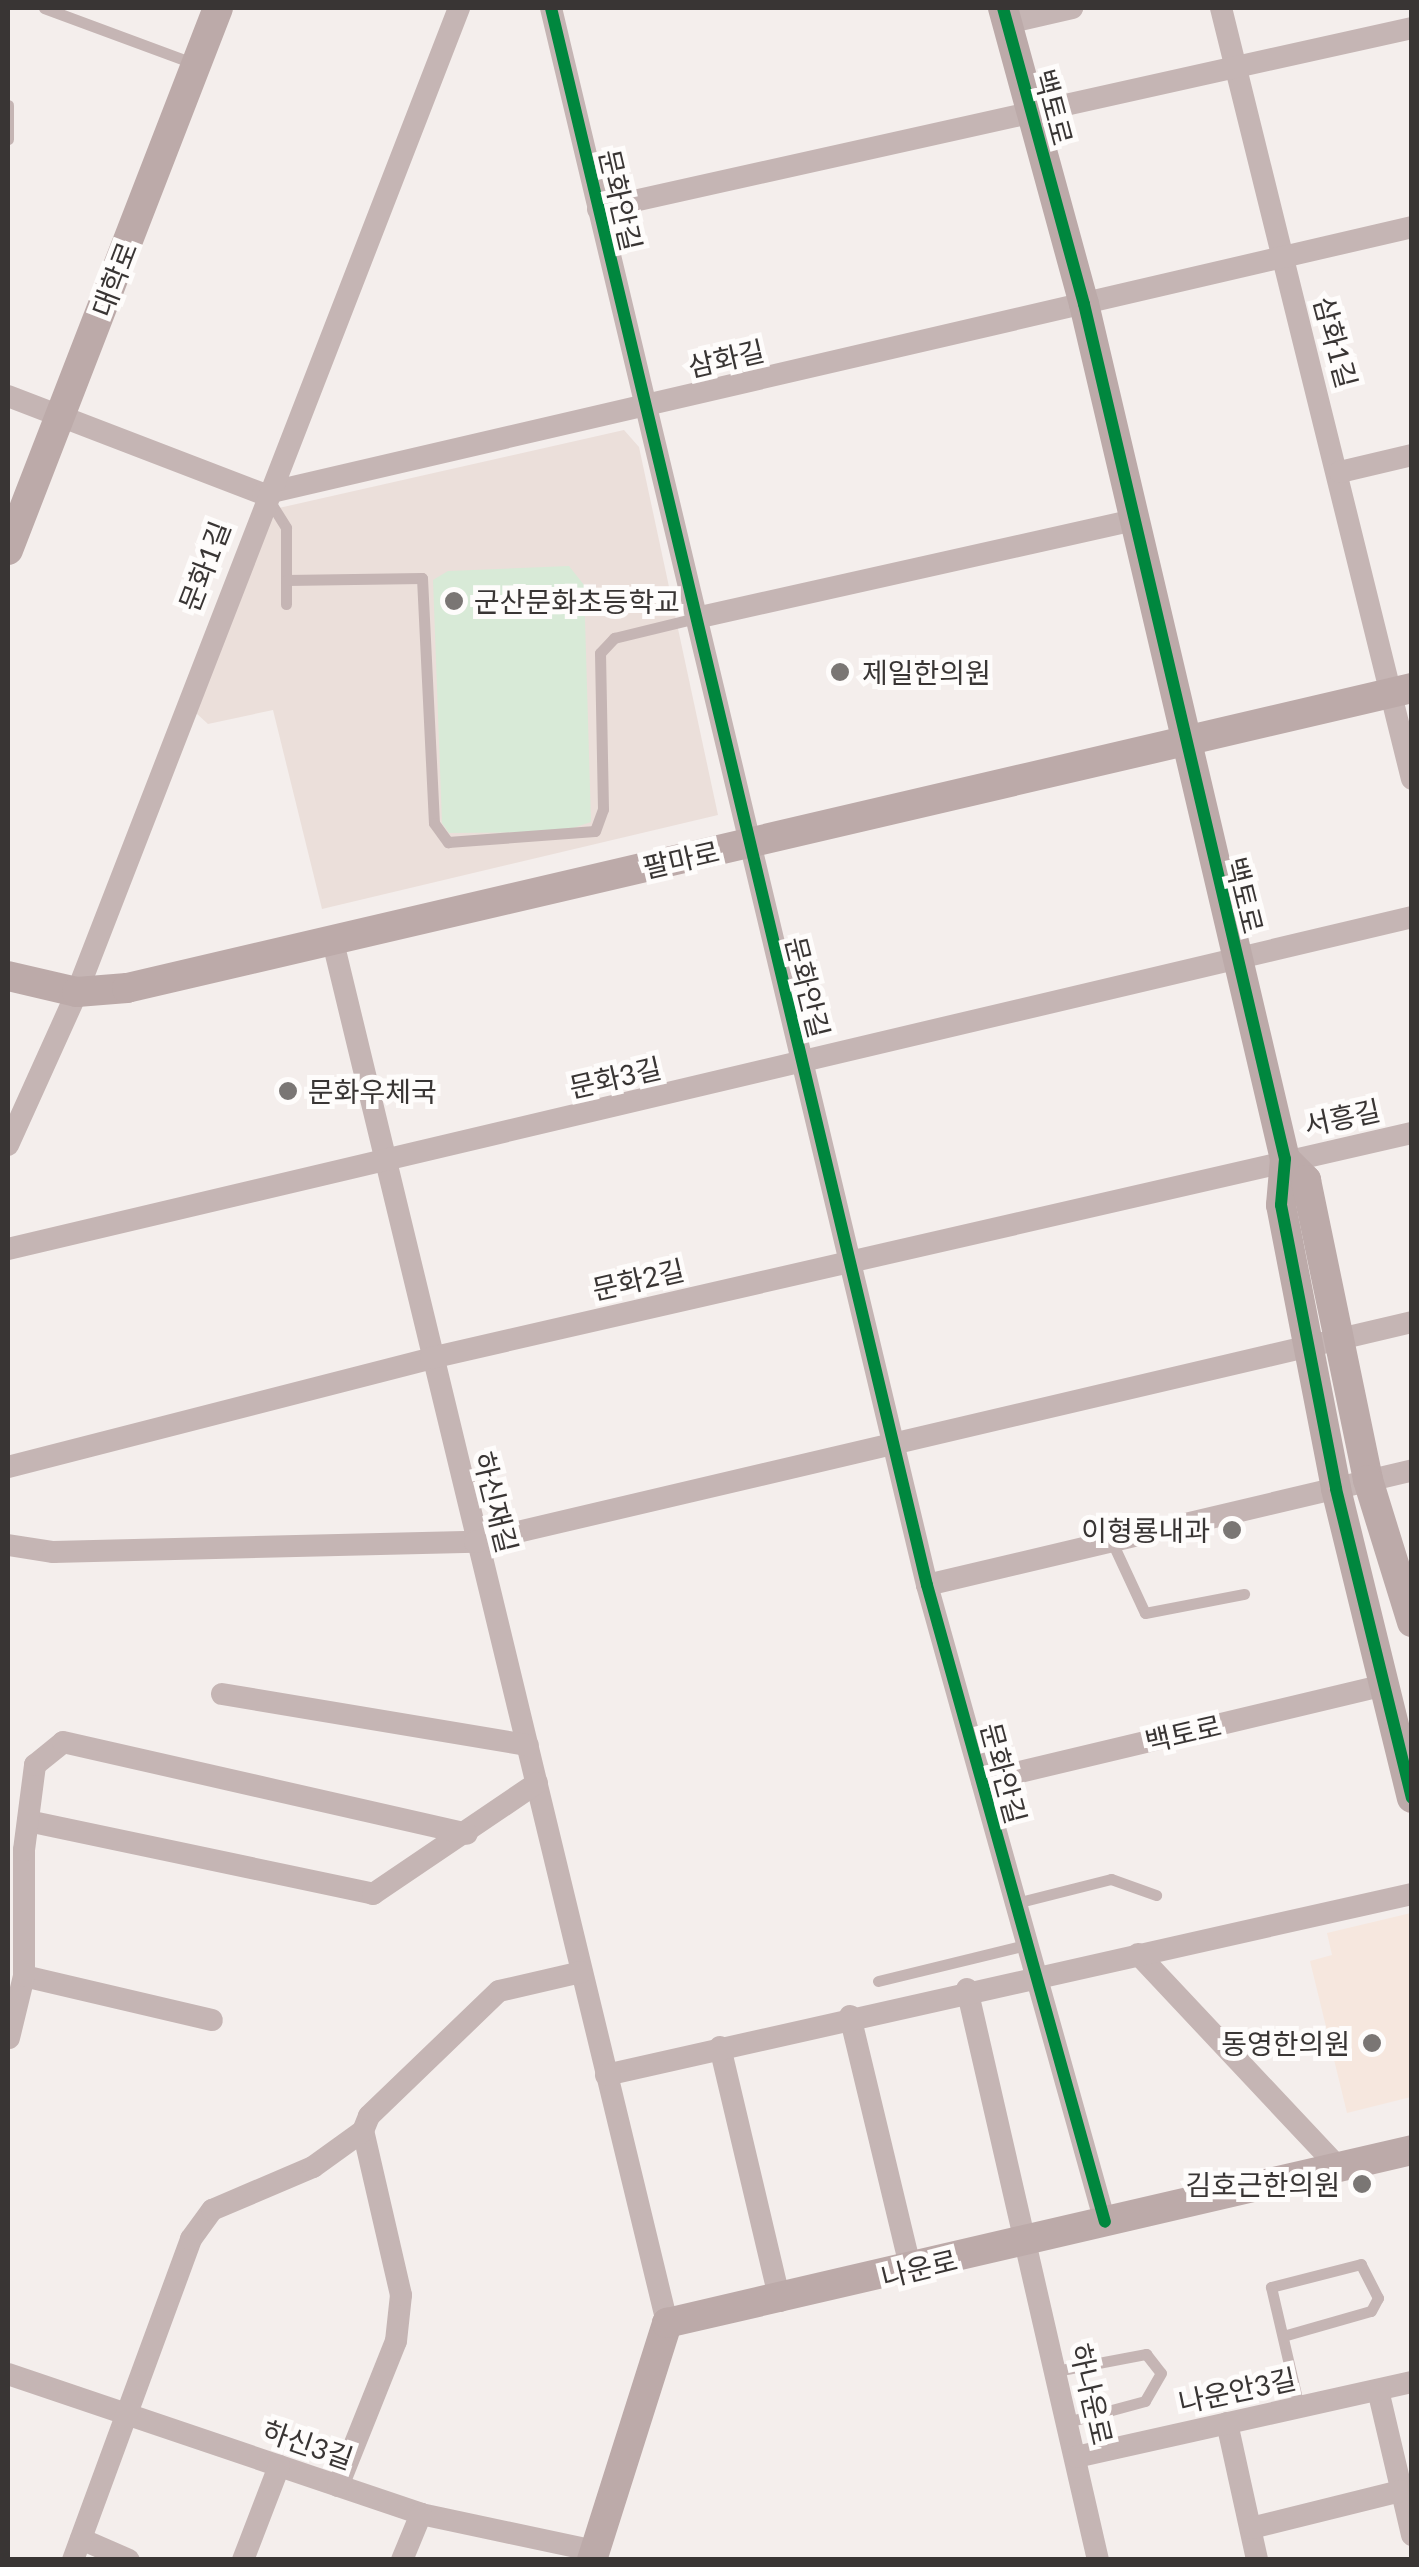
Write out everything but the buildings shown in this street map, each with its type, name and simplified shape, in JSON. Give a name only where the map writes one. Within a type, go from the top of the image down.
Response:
[{"type":"street","name":"대학로","points":[[8,550],[16,502],[62,416],[218,8]]},
{"type":"street","name":"문화1길","points":[[8,1145],[16,1103],[76,992],[264,494],[458,8]]},
{"type":"street","points":[[1005,15],[1072,8]]},
{"type":"street","name":"삼화1길","points":[[1221,8],[1282,257],[1402,690],[1412,779]]},
{"type":"street","name":"문화안길","points":[[558,9],[598,210],[696,618],[745,844],[927,1585],[982,1780],[1022,1946],[1104,2222]]},
{"type":"street","name":"백토로","points":[[1005,15],[1028,113],[1084,304],[1180,739],[1285,1159],[1282,1205],[1336,1489],[1412,1798]]},
{"type":"street","points":[[598,210],[1028,113],[1235,72],[1412,28]]},
{"type":"street","name":"삼화길","points":[[264,494],[1412,227]]},
{"type":"street","points":[[8,396],[264,494]]},
{"type":"street","points":[[1340,472],[1412,455]]},
{"type":"street","points":[[696,618],[1134,520]]},
{"type":"street","name":"팔마로","points":[[8,976],[76,992],[333,942],[1180,739],[1402,690]]},
{"type":"street","name":"문화3길","points":[[8,1249],[802,1065],[1234,955],[1412,917]]},
{"type":"street","name":"하신재길","points":[[333,942],[475,1542],[667,2322]]},
{"type":"street","name":"서흥길","points":[[1285,1159],[1412,1133]]},
{"type":"street","name":"백토로","points":[[1285,1159],[1306,1180],[1342,1339],[1368,1480],[1412,1622]]},
{"type":"street","name":"문화2길","points":[[8,1467],[431,1358],[1285,1159]]},
{"type":"street","points":[[8,1544],[53,1552],[475,1542],[896,1448],[1412,1322]]},
{"type":"street","points":[[927,1585],[1412,1470]]},
{"type":"street","name":"백토로","points":[[982,1780],[1385,1685]]},
{"type":"street","points":[[222,1694],[528,1745]]},
{"type":"street","points":[[9,2038],[24,1976],[28,1821],[35,1765],[62,1742],[467,1834]]},
{"type":"street","points":[[28,1821],[373,1894],[537,1783]]},
{"type":"street","points":[[606,2075],[968,1989],[1412,1894]]},
{"type":"street","points":[[1138,1954],[1339,2168]]},
{"type":"street","points":[[129,2560],[77,2549],[191,2239],[212,2210],[312,2167],[364,2131],[392,2089],[499,1991],[581,1972]]},
{"type":"street","points":[[24,1976],[212,2020]]},
{"type":"street","name":"하나운로","points":[[968,1989],[1098,2560]]},
{"type":"street","points":[[850,2016],[911,2270]]},
{"type":"street","points":[[720,2047],[780,2301]]},
{"type":"street","points":[[338,2486],[396,2341],[401,2296],[364,2131]]},
{"type":"street","name":"나운로","points":[[667,2322],[780,2301],[1412,2150]]},
{"type":"street","points":[[594,2555],[667,2322]]},
{"type":"street","name":"하신3길","points":[[8,2375],[421,2514],[594,2555]]},
{"type":"street","name":"나운안3길","points":[[1076,2457],[1412,2382]]},
{"type":"street","points":[[1378,2390],[1412,2535]]},
{"type":"street","points":[[1227,2423],[1257,2560]]},
{"type":"street","points":[[243,2560],[279,2466]]},
{"type":"street","points":[[1251,2528],[1401,2491]]},
{"type":"street","points":[[402,2560],[421,2514]]},
{"type":"lane","points":[[44,8],[195,64]]},
{"type":"lane","points":[[8,105],[8,139]]},
{"type":"lane","points":[[264,494],[286,528],[286,604]]},
{"type":"lane","points":[[286,580],[422,578],[434,823],[448,842],[595,831],[602,809],[600,653],[614,638],[696,618]]},
{"type":"lane","points":[[1112,1542],[1145,1614],[1244,1594]]},
{"type":"lane","points":[[1012,1904],[1111,1879],[1156,1895]]},
{"type":"lane","points":[[878,1980],[1022,1946]]},
{"type":"lane","points":[[1283,2336],[1371,2311],[1378,2298],[1361,2264],[1271,2287],[1300,2408]]},
{"type":"lane","points":[[1056,2371],[1146,2354],[1161,2373],[1145,2401],[1068,2422]]},
{"type":"shaded area","name":"군산문화초등학교","points":[[624,430],[639,447],[718,815],[322,909],[273,710],[208,724],[196,713],[270,510]]},
{"type":"shaded area","points":[[1411,1913],[1411,2097],[1347,2113],[1310,1961],[1332,1955],[1327,1933]]},
{"type":"green space","points":[[569,566],[584,585],[591,822],[561,832],[449,833],[442,823],[433,580],[448,571]]},
{"type":"cycle path","points":[[551,8],[927,1585],[1105,2222]]},
{"type":"cycle path","points":[[1003,8],[1084,304],[1285,1159],[1281,1205],[1336,1489],[1412,1798]]},
{"type":"place","name":"군산문화초등학교","points":[[454,601]]},
{"type":"place","name":"제일한의원","points":[[840,672]]},
{"type":"place","name":"문화우체국","points":[[288,1091]]},
{"type":"place","name":"이형룡내과","points":[[1232,1530]]},
{"type":"place","name":"동영한의원","points":[[1372,2043]]},
{"type":"place","name":"김호근한의원","points":[[1362,2184]]}]
